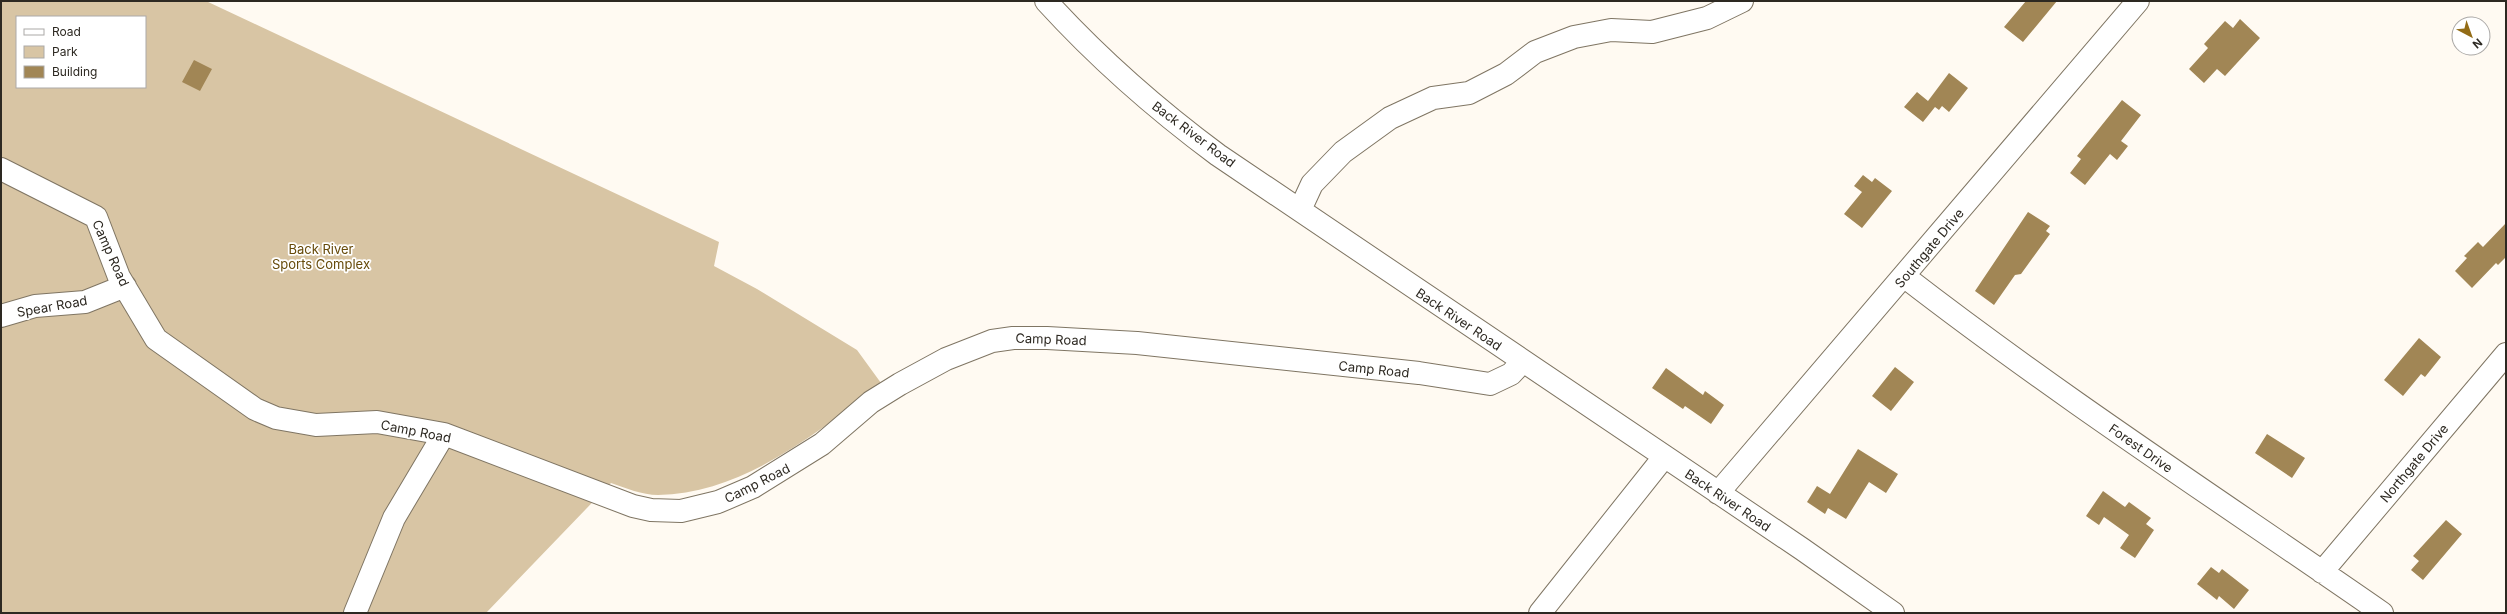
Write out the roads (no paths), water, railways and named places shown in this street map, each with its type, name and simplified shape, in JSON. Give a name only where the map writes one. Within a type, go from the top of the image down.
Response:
[{"type":"street","name":"Back River Road","points":[[1046,1],[1114,69],[1169,117],[1218,155],[1893,613]]},
{"type":"street","points":[[1300,210],[1312,184],[1343,152],[1390,118],[1433,98],[1469,93],[1506,74],[1535,52],[1574,37],[1611,30],[1652,32],[1707,18],[1742,1]]},
{"type":"street","name":"Southgate Drive","points":[[1718,493],[1905,277],[2138,1]]},
{"type":"street","name":"Camp Road","points":[[1,169],[96,216],[119,277],[156,339],[233,396],[255,409],[276,418],[316,425],[376,422],[444,434],[633,506],[651,510],[681,511],[718,502],[753,487],[799,461],[822,444],[871,402],[900,384],[946,359],[992,341],[1013,338],[1047,338],[1137,343],[1419,374],[1490,384],[1511,374],[1522,362]]},
{"type":"street","name":"Forest Drive","points":[[1905,277],[1990,342],[2307,564],[2322,572],[2382,613]]},
{"type":"street","name":"Spear Road","points":[[1,316],[35,306],[85,302],[124,286]]},
{"type":"street","name":"Northgate Drive","points":[[2322,572],[2506,354]]},
{"type":"street","points":[[355,613],[394,518],[444,434]]},
{"type":"street","points":[[1540,613],[1664,457]]},
{"type":"park label","name":"Back River Sports Complex","points":[[321,256]]}]
